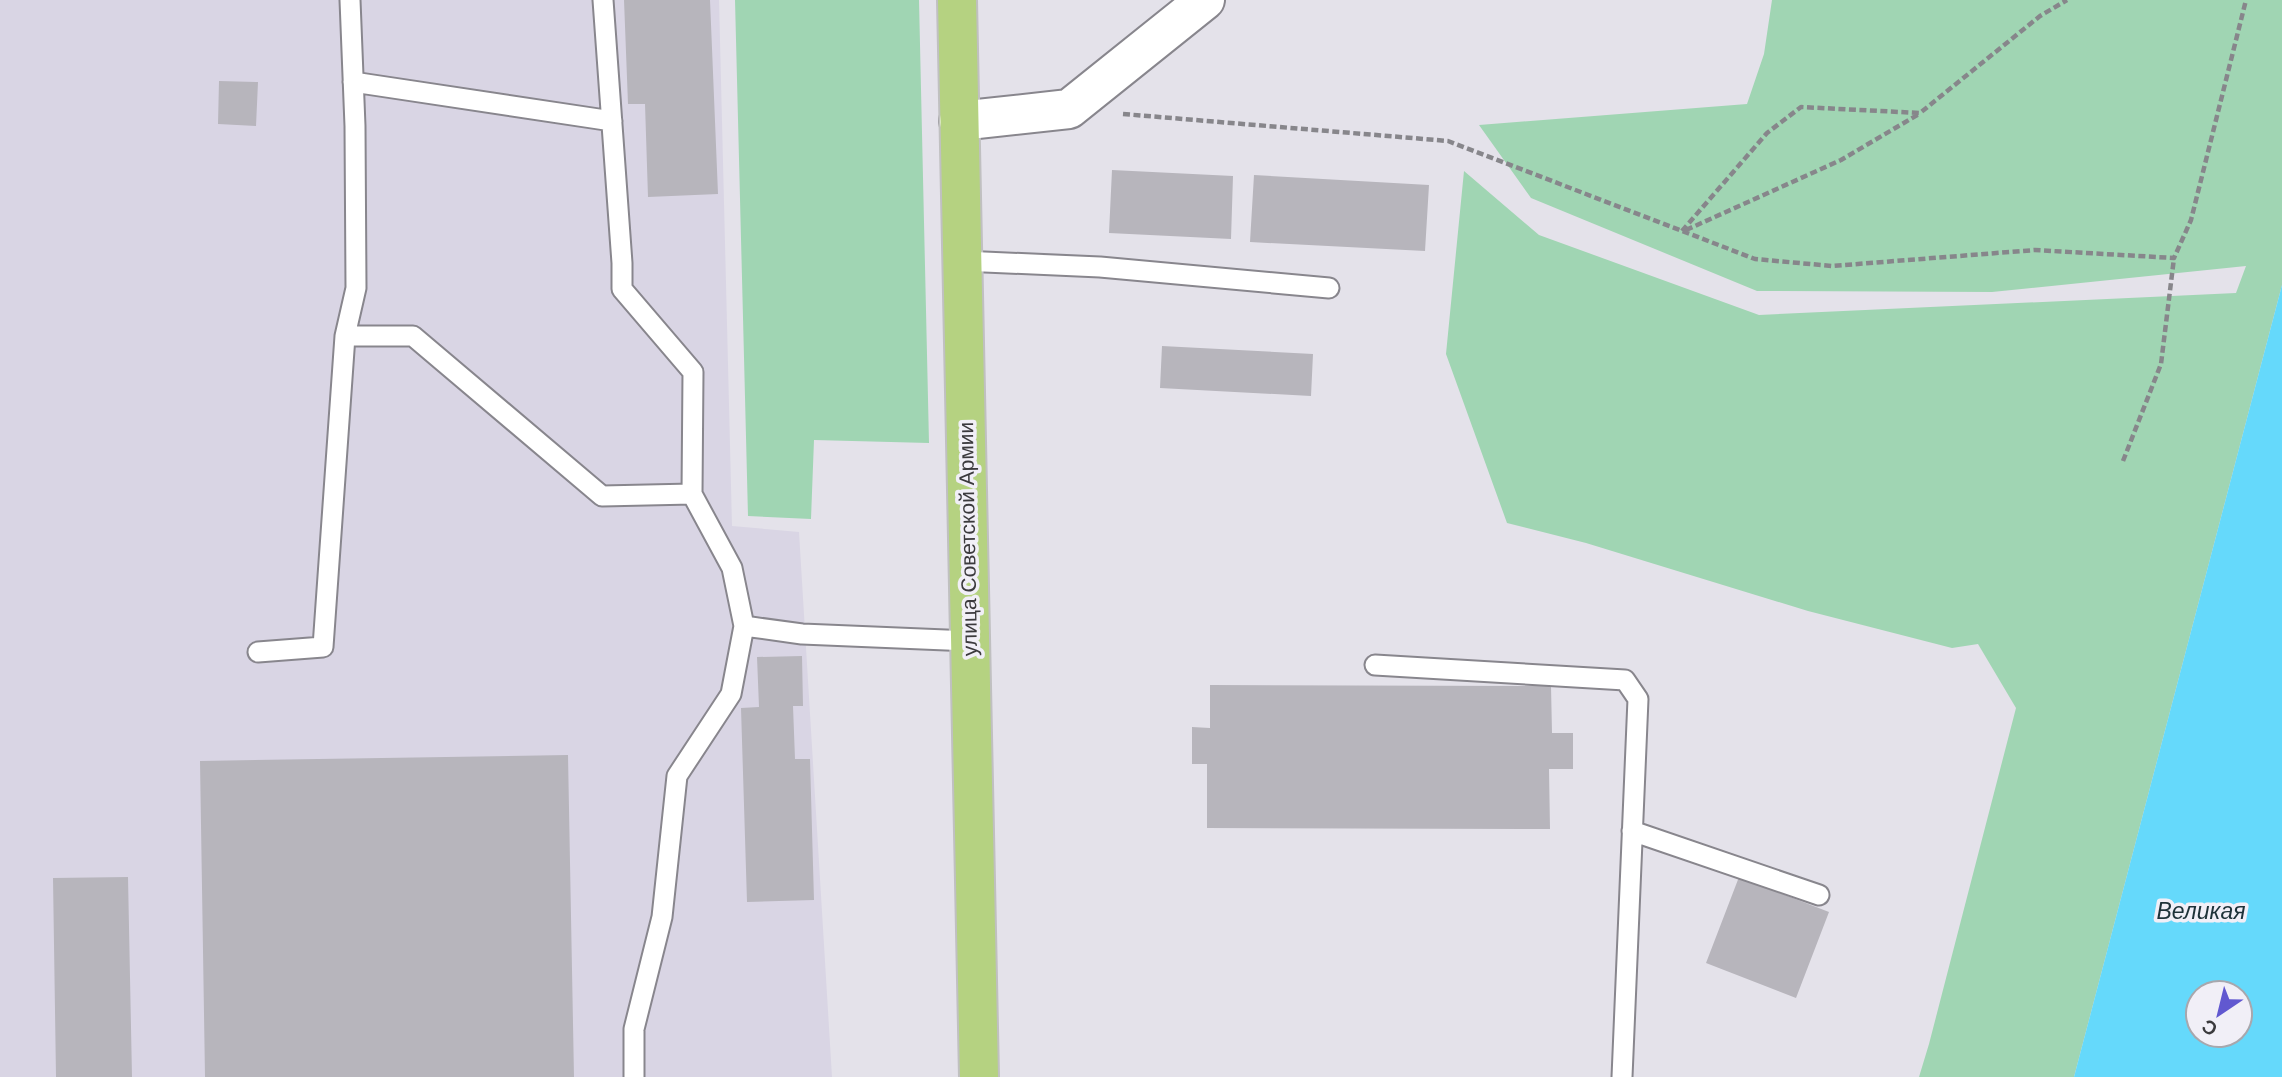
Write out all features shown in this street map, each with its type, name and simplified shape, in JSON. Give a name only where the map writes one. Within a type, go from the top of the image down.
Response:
[{"type":"main road","name":"улица Советской Армии","points":[[957,0],[979,1077]]},
{"type":"street","points":[[959,121],[1069,109],[1206,0]]},
{"type":"lane","points":[[258,652],[323,648],[345,336],[356,288],[350,0]]},
{"type":"lane","points":[[603,0],[622,289],[693,372],[692,494],[732,568],[744,626],[731,694],[677,776],[662,917],[634,1029],[634,1077]]},
{"type":"lane","points":[[353,82],[612,121]]},
{"type":"lane","points":[[962,261],[1100,267],[1329,288]]},
{"type":"lane","points":[[345,336],[413,335],[602,496],[692,494]]},
{"type":"lane","points":[[744,626],[802,634],[970,641]]},
{"type":"lane","points":[[1375,665],[1625,680],[1638,699],[1622,1077]]},
{"type":"lane","points":[[1632,831],[1819,895]]},
{"type":"path","points":[[1682,231],[1840,160],[1920,113],[2040,16],[2067,0]]},
{"type":"path","points":[[2123,461],[2161,364],[2174,258],[2192,220],[2246,0]]},
{"type":"path","points":[[1682,231],[1767,133],[1801,107],[1920,113]]},
{"type":"path","points":[[1069,109],[1448,141],[1755,259],[1832,266],[2035,250],[2174,258]]},
{"type":"shaded area","points":[[0,0],[719,0],[732,526],[799,532],[832,1077],[0,1077]]},
{"type":"green space","points":[[735,0],[919,0],[929,443],[814,440],[811,519],[748,516]]},
{"type":"green space","points":[[1772,0],[2282,0],[2282,285],[2074,1077],[1919,1077],[2016,708],[1978,644],[1952,648],[1808,611],[1586,543],[1507,523],[1446,354],[1464,171],[1539,235],[1759,315],[2236,293],[2246,266],[1992,292],[1757,291],[1531,198],[1479,125],[1747,104],[1764,54]]},
{"type":"water","name":"Великая","points":[[2282,285],[2282,1077],[2074,1077]]},
{"type":"building","points":[[624,0],[710,0],[718,194],[648,197],[645,104],[628,104]]},
{"type":"building","points":[[219,81],[258,82],[256,126],[218,124]]},
{"type":"building","points":[[1112,170],[1233,176],[1231,239],[1109,233]]},
{"type":"building","points":[[1254,175],[1429,185],[1425,251],[1250,242]]},
{"type":"building","points":[[1162,346],[1313,354],[1311,396],[1160,388]]},
{"type":"building","points":[[802,656],[803,706],[793,706],[795,759],[810,759],[814,900],[747,902],[741,708],[759,707],[757,657]]},
{"type":"building","points":[[1210,685],[1551,686],[1552,733],[1573,733],[1573,769],[1549,769],[1550,829],[1207,828],[1207,764],[1192,764],[1192,727],[1210,728]]},
{"type":"building","points":[[568,755],[574,1077],[205,1077],[200,761]]},
{"type":"building","points":[[128,877],[132,1077],[56,1077],[53,878]]},
{"type":"building","points":[[1739,877],[1829,912],[1796,998],[1706,963]]}]
